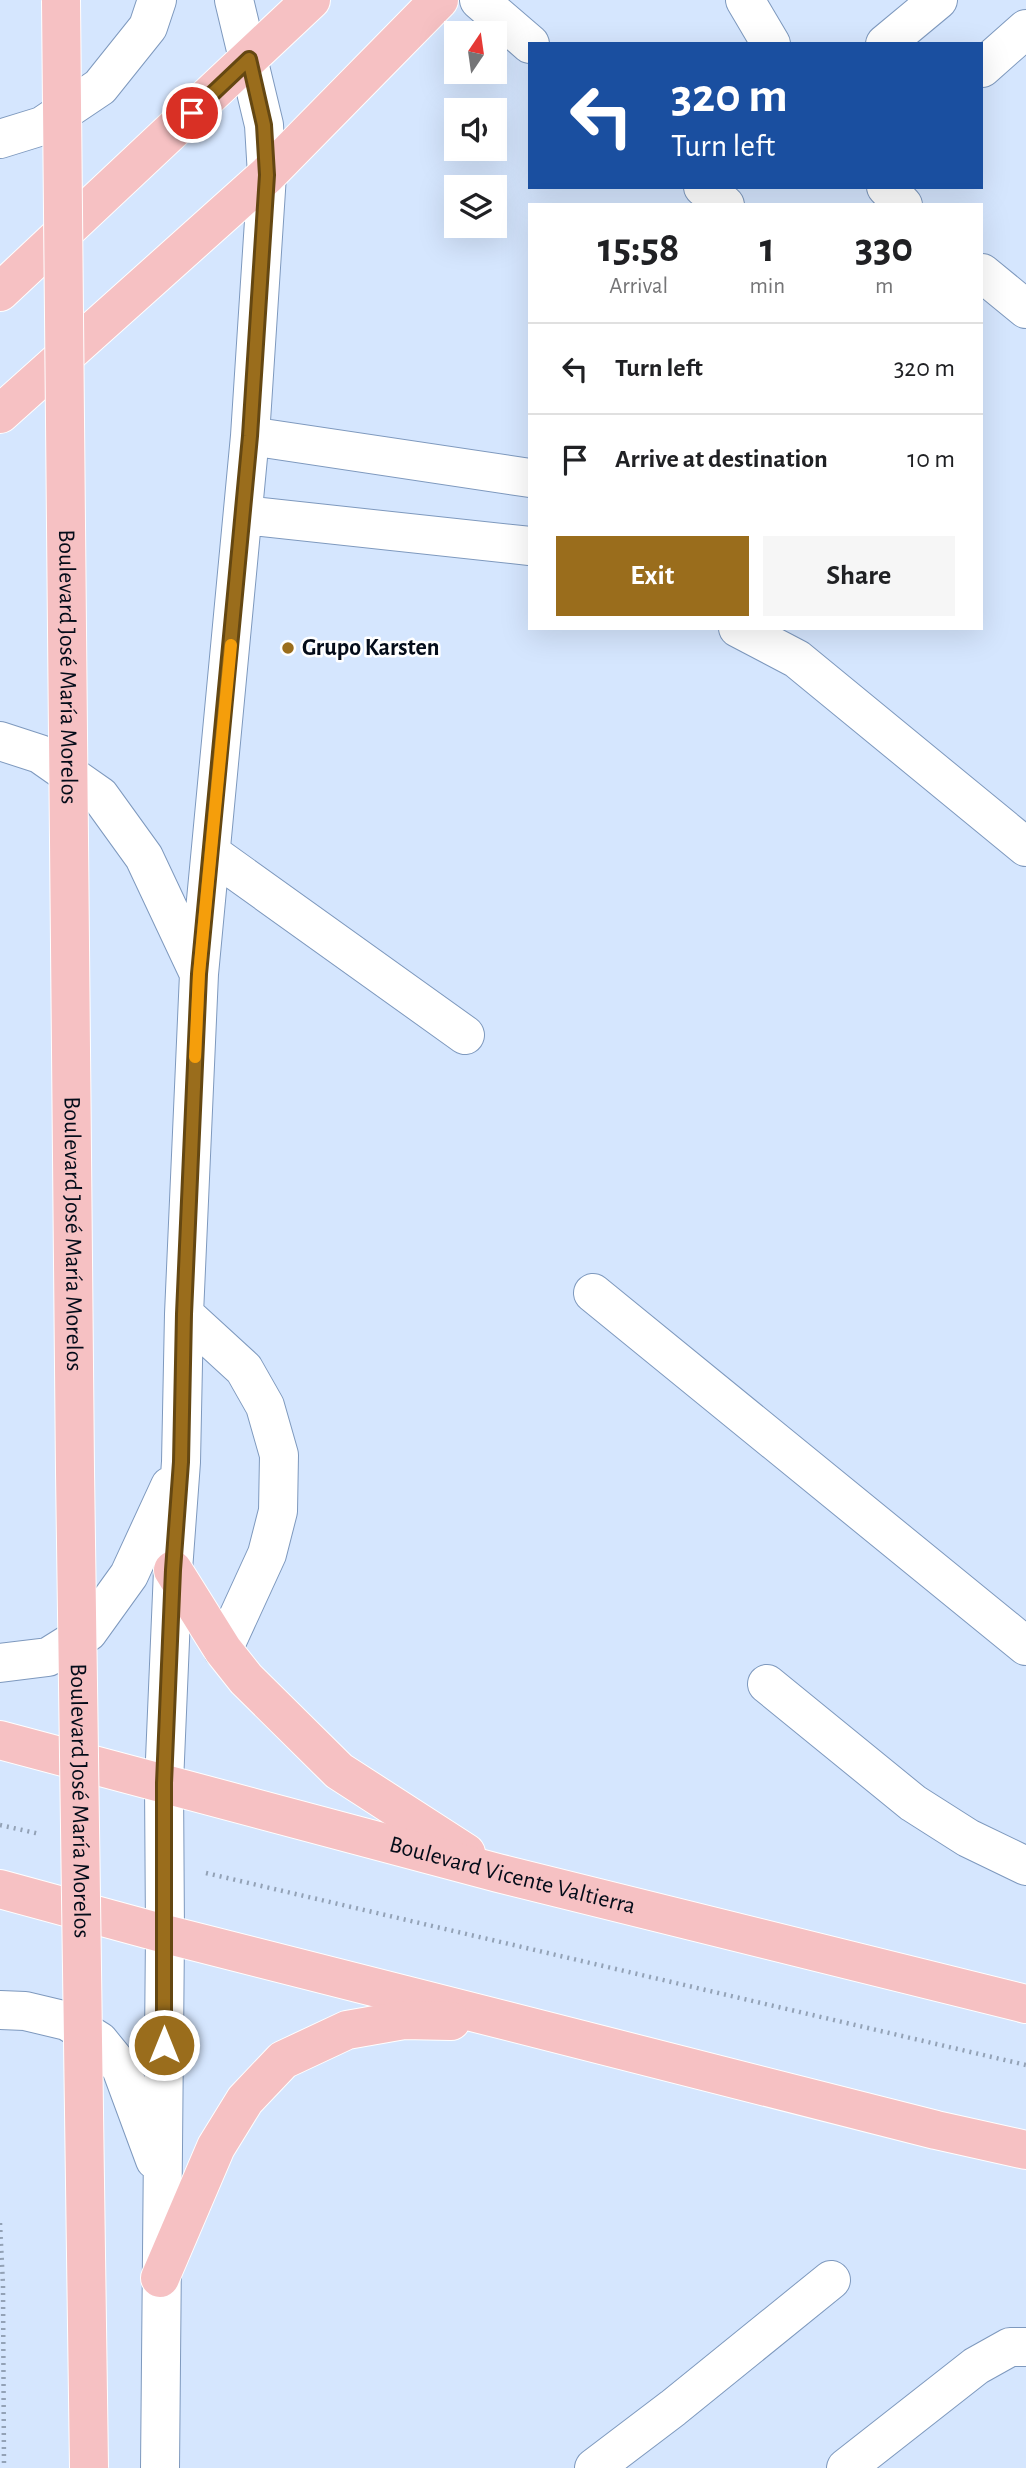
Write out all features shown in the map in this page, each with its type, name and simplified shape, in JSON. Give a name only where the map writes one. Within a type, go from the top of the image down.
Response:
[{"type":"main road","name":"Boulevard José María Morelos","points":[[61,0],[75,1471],[89,2468]]},
{"type":"main road","points":[[0,292],[311,0]]},
{"type":"main road","points":[[0,414],[267,175],[439,0]]},
{"type":"main road","points":[[173,1570],[223,1650],[246,1679],[339,1772],[498,1873]]},
{"type":"main road","name":"Boulevard Vicente Valtierra","points":[[0,1740],[498,1873],[1026,2004]]},
{"type":"main road","points":[[0,1889],[510,2022],[936,2130],[1026,2150]]},
{"type":"main road","points":[[160,2278],[216,2147],[245,2100],[283,2060],[347,2030],[404,2020],[510,2022]]},
{"type":"street","points":[[0,139],[42,126],[100,87],[148,27],[157,0]]},
{"type":"street","points":[[160,2468],[160,2278],[166,1934],[164,1783],[173,1570],[181,1462],[184,1314],[199,974],[250,436],[267,175],[264,125],[234,0]]},
{"type":"street","points":[[479,0],[528,42]]},
{"type":"street","points":[[745,0],[770,42]]},
{"type":"street","points":[[888,42],[939,0]]},
{"type":"street","points":[[983,67],[1026,29]]},
{"type":"street","points":[[706,189],[722,203]]},
{"type":"street","points":[[888,189],[901,203]]},
{"type":"street","points":[[250,436],[528,478]]},
{"type":"street","points":[[243,515],[528,546]]},
{"type":"street","points":[[744,630],[788,644],[1026,847]]},
{"type":"street","points":[[0,741],[40,754],[100,796],[144,857],[199,974]]},
{"type":"street","points":[[211,853],[465,1034]]},
{"type":"street","points":[[593,1293],[1026,1646]]},
{"type":"street","points":[[184,1314],[244,1369],[265,1406],[279,1455],[278,1511],[267,1554],[223,1650]]},
{"type":"street","points":[[0,1663],[48,1657],[88,1632],[129,1575],[181,1462]]},
{"type":"street","points":[[768,1684],[913,1803],[968,1838],[1026,1866]]},
{"type":"street","points":[[0,2010],[25,2011],[67,2021],[99,2041],[121,2068],[163,2182]]},
{"type":"street","points":[[594,2468],[831,2280]]},
{"type":"street","points":[[846,2468],[976,2366],[1010,2347],[1026,2347]]},
{"type":"path","points":[[0,1825],[51,1837]]},
{"type":"path","points":[[165,1863],[1026,2065]]},
{"type":"path","points":[[0,2223],[4,2468]]},
{"type":"slow traffic","points":[[195,1057],[199,974],[231,645]]},
{"type":"place","name":"Grupo Karsten","points":[[288,648]]},
{"type":"route","points":[[164,2045],[164,1783],[173,1570],[181,1462],[184,1314],[199,974],[250,436],[267,175],[264,125],[249,59],[192,113]]}]
